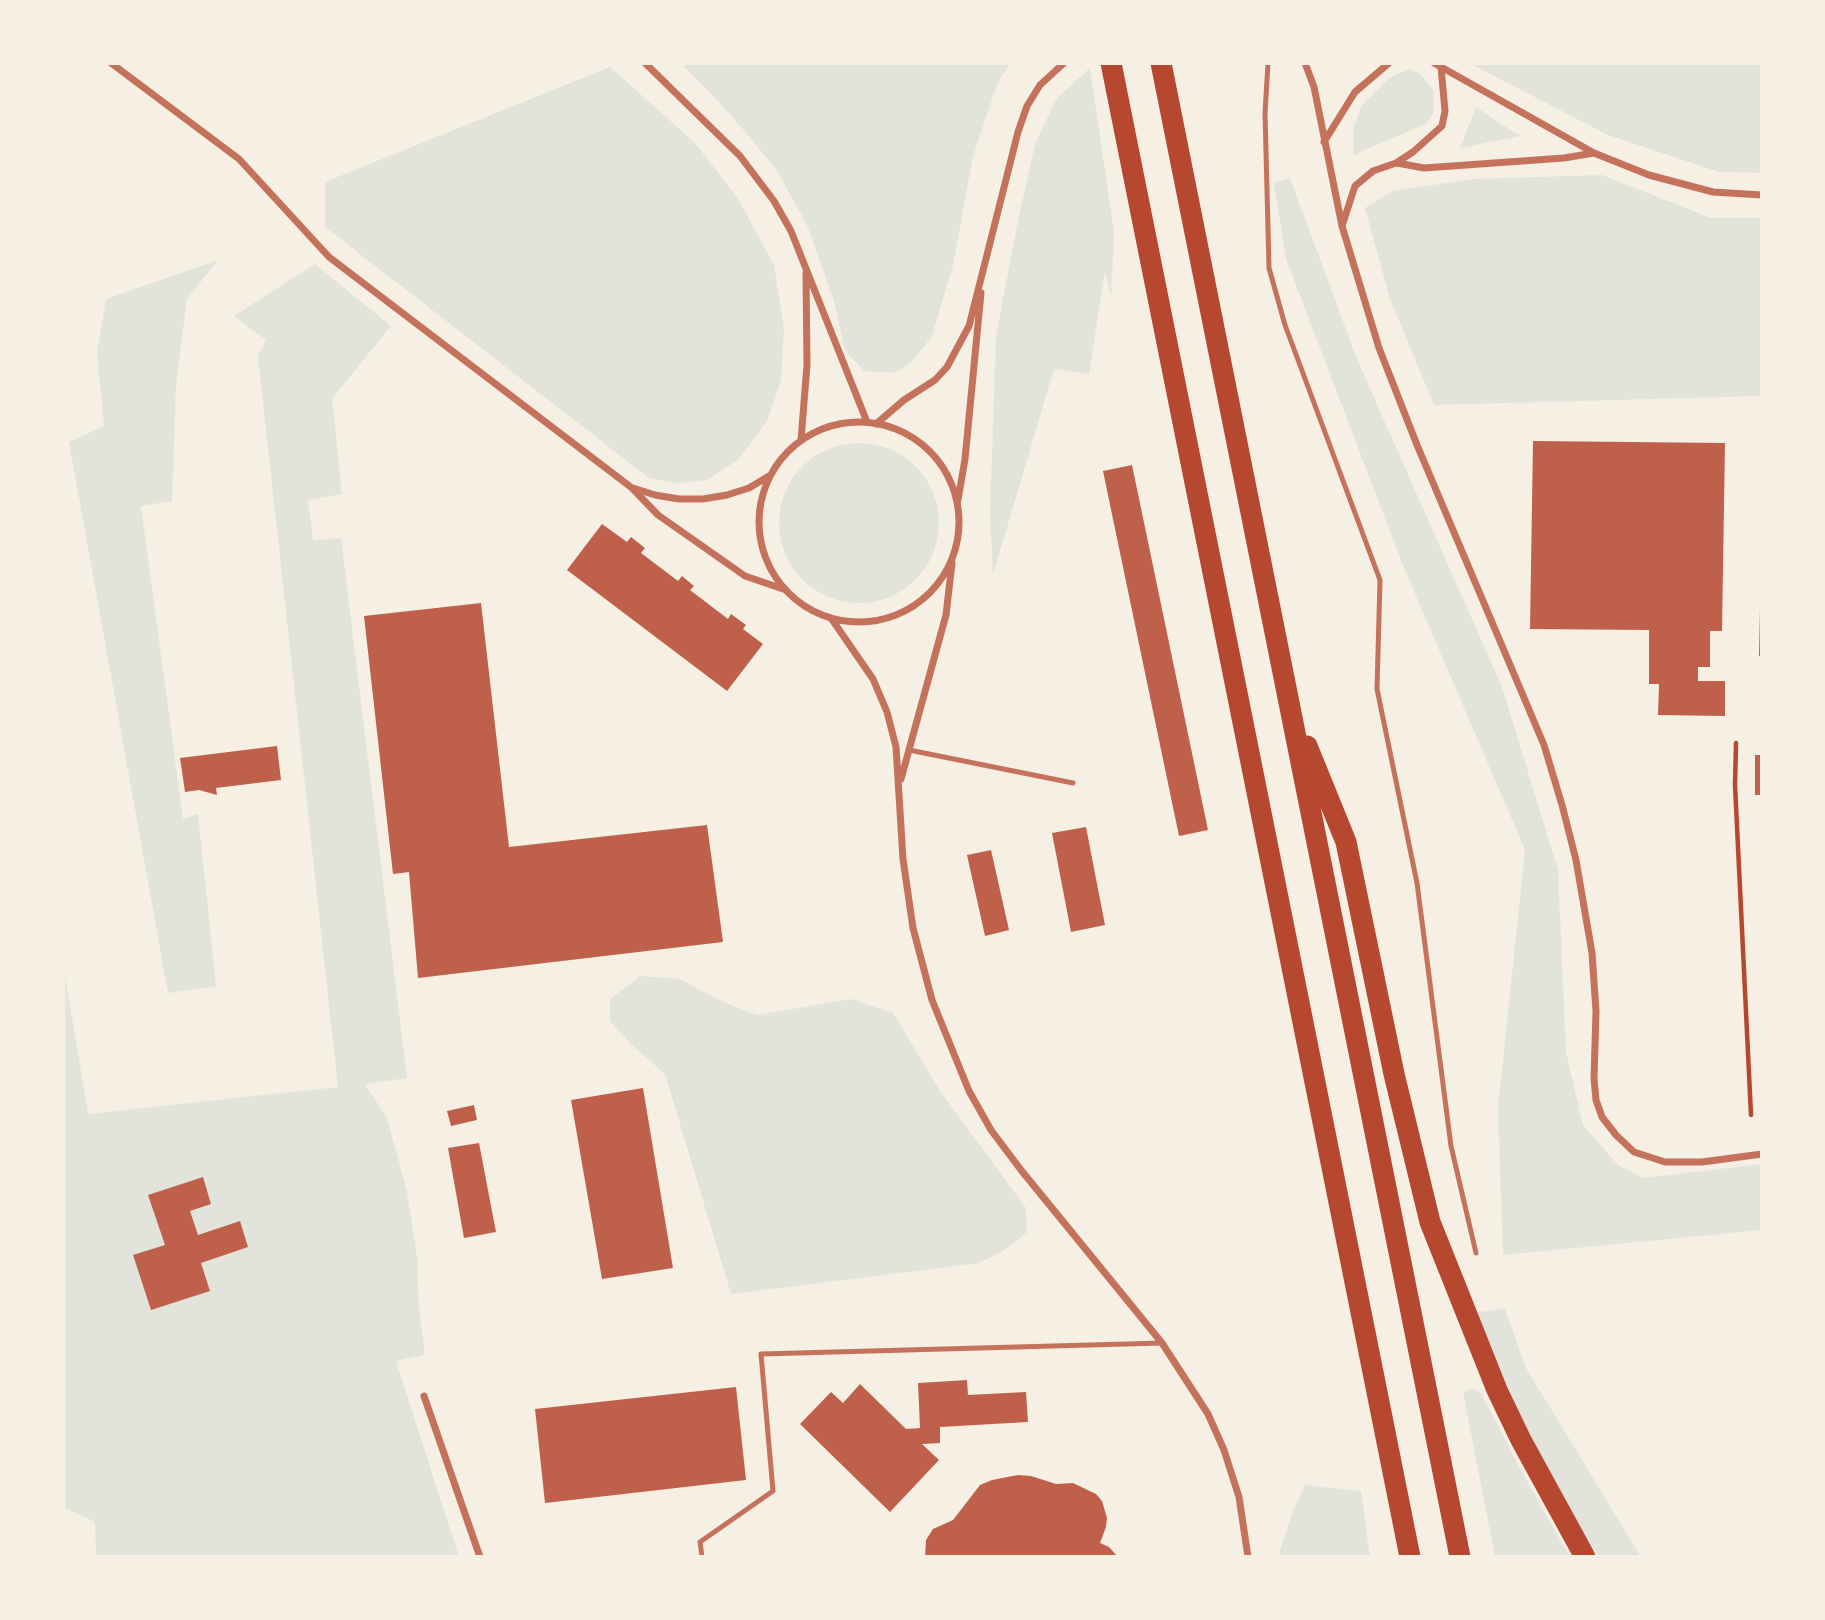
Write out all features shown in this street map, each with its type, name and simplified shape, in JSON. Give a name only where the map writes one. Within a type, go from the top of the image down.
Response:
[{"type":"highway","points":[[1111,63],[1410,1557]]},
{"type":"highway","points":[[1161,63],[1460,1557]]},
{"type":"highway","points":[[1288,700],[1346,842],[1394,1074],[1430,1222],[1497,1390],[1585,1557]]},
{"type":"street","points":[[111,63],[239,159],[329,257],[632,488],[659,515],[745,576],[786,590]]},
{"type":"street","points":[[645,63],[740,156],[774,201],[790,231],[871,423]]},
{"type":"street","points":[[871,423],[935,380],[947,367],[969,326],[1027,106],[1040,85],[1064,63]]},
{"type":"street","points":[[1305,63],[1314,86],[1342,226],[1379,348],[1548,758],[1576,860],[1592,953],[1596,1011],[1594,1079],[1596,1100],[1602,1117],[1634,1152],[1665,1163],[1702,1163],[1762,1154]]},
{"type":"street","points":[[1324,142],[1355,92],[1389,63]]},
{"type":"street","points":[[1342,226],[1355,186],[1373,171],[1396,163],[1442,126],[1445,111],[1438,65]]},
{"type":"street","points":[[1438,65],[1594,153],[1648,175],[1713,192],[1762,195]]},
{"type":"street","points":[[1396,163],[1424,168],[1564,158],[1594,153]]},
{"type":"street","points":[[801,440],[807,365],[806,269]]},
{"type":"street","points":[[957,505],[965,459],[984,272]]},
{"type":"street","points":[[900,783],[946,615],[959,523],[950,481],[937,461],[920,443],[899,431],[871,423],[850,422],[833,426],[801,440],[778,462],[762,495],[760,536],[764,556],[774,575],[786,590],[807,607],[831,618],[855,622],[880,620],[903,612],[924,598],[940,580],[952,558]]},
{"type":"street","points":[[632,488],[679,499],[703,499],[749,488],[770,476]]},
{"type":"street","points":[[831,618],[873,678],[887,712],[896,747],[900,783],[906,894],[921,964],[932,1000],[969,1091],[991,1130],[1162,1343],[1208,1414],[1224,1450],[1239,1497],[1248,1557]]},
{"type":"street","points":[[424,1396],[480,1557]]},
{"type":"lane","points":[[1268,63],[1265,113],[1269,268],[1285,325],[1381,580],[1377,688],[1418,883],[1451,1146],[1476,1253]]},
{"type":"lane","points":[[909,750],[1073,783]]},
{"type":"lane","points":[[702,1557],[700,1542],[773,1491],[761,1354],[1162,1343]]},
{"type":"path","points":[[1736,743],[1735,799],[1751,1115]]},
{"type":"shaded area","points":[[681,63],[1011,63],[998,82],[973,156],[953,265],[932,336],[912,362],[895,373],[864,371],[845,350],[834,301],[807,225],[776,169],[730,114]]},
{"type":"shaded area","points":[[1469,63],[1762,63],[1762,173],[1719,172],[1608,135]]},
{"type":"shaded area","points":[[610,67],[694,142],[737,197],[774,265],[784,328],[781,381],[767,421],[738,460],[707,480],[676,483],[649,478],[325,227],[325,182]]},
{"type":"shaded area","points":[[1090,68],[1114,232],[1111,297],[1105,271],[1089,374],[1054,369],[993,575],[990,512],[996,336],[1019,215],[1036,141],[1057,98]]},
{"type":"shaded area","points":[[1409,69],[1419,73],[1434,91],[1433,114],[1426,124],[1353,155],[1353,129],[1362,105],[1389,78]]},
{"type":"shaded area","points":[[1476,107],[1499,123],[1521,136],[1460,148]]},
{"type":"shaded area","points":[[1602,175],[1711,218],[1762,218],[1762,396],[1434,405],[1390,299],[1365,208],[1393,191],[1472,179]]},
{"type":"shaded area","points":[[1290,178],[1357,359],[1502,687],[1558,870],[1566,1052],[1583,1125],[1618,1165],[1643,1178],[1762,1164],[1762,1230],[1503,1255],[1498,1108],[1525,850],[1404,568],[1286,259],[1274,183]]},
{"type":"shaded area","points":[[218,260],[187,299],[176,385],[172,501],[141,506],[183,819],[198,814],[216,986],[168,993],[69,442],[104,426],[97,352],[106,299]]},
{"type":"shaded area","points":[[315,264],[391,326],[332,399],[342,494],[308,500],[313,540],[341,538],[407,1078],[365,1084],[387,1118],[407,1192],[417,1257],[419,1309],[425,1355],[396,1361],[459,1557],[96,1557],[95,1522],[63,1507],[63,962],[88,1114],[338,1087],[258,356],[266,340],[234,316]]},
{"type":"shaded area","points":[[859,443],[890,449],[916,466],[933,492],[939,523],[933,554],[916,580],[890,597],[859,603],[828,597],[802,580],[785,554],[779,523],[785,492],[802,466],[828,449]]},
{"type":"shaded area","points":[[640,976],[680,979],[721,1001],[757,1015],[851,999],[893,1013],[940,1091],[1026,1208],[1027,1232],[1003,1251],[979,1263],[731,1294],[665,1074],[610,1021],[610,999]]},
{"type":"shaded area","points":[[1505,1309],[1526,1368],[1641,1557],[1600,1557],[1580,1527],[1531,1438],[1477,1312]]},
{"type":"shaded area","points":[[1472,1388],[1481,1393],[1570,1557],[1495,1557],[1463,1392]]},
{"type":"shaded area","points":[[1305,1485],[1361,1491],[1370,1557],[1278,1557],[1293,1511]]},
{"type":"building","points":[[1533,441],[1725,443],[1722,631],[1710,631],[1710,667],[1698,667],[1698,681],[1725,681],[1725,716],[1658,715],[1659,684],[1649,684],[1649,630],[1530,629]]},
{"type":"building","points":[[1132,465],[1208,830],[1179,836],[1103,471]]},
{"type":"building","points":[[602,524],[627,542],[631,537],[645,548],[641,553],[678,581],[682,576],[694,586],[690,590],[728,619],[731,614],[746,625],[743,629],[763,644],[727,691],[567,570]]},
{"type":"building","points":[[481,603],[509,847],[707,825],[723,942],[418,978],[409,872],[393,874],[364,616]]},
{"type":"building","points":[[1762,607],[1762,656],[1759,656]]},
{"type":"building","points":[[277,746],[281,780],[216,788],[217,795],[199,790],[185,792],[180,758]]},
{"type":"building","points":[[1755,755],[1762,755],[1762,795],[1755,795]]},
{"type":"building","points":[[1086,827],[1105,925],[1071,932],[1052,833]]},
{"type":"building","points":[[991,850],[1009,930],[985,936],[967,855]]},
{"type":"building","points":[[643,1088],[673,1268],[602,1279],[571,1100]]},
{"type":"building","points":[[474,1105],[477,1120],[451,1126],[447,1111]]},
{"type":"building","points":[[479,1143],[496,1232],[464,1238],[448,1148]]},
{"type":"building","points":[[203,1177],[211,1204],[190,1211],[198,1235],[240,1221],[248,1247],[201,1263],[210,1291],[151,1310],[133,1255],[165,1245],[148,1195]]},
{"type":"building","points":[[967,1380],[968,1395],[1026,1392],[1028,1422],[940,1427],[940,1443],[922,1444],[939,1460],[890,1512],[800,1424],[831,1392],[843,1403],[860,1384],[906,1429],[920,1428],[918,1383]]},
{"type":"building","points":[[736,1387],[746,1480],[545,1503],[535,1409]]},
{"type":"building","points":[[1018,1475],[1056,1484],[1073,1483],[1096,1494],[1102,1501],[1107,1518],[1100,1543],[1109,1547],[1118,1557],[925,1557],[926,1540],[933,1529],[953,1520],[980,1485]]}]
